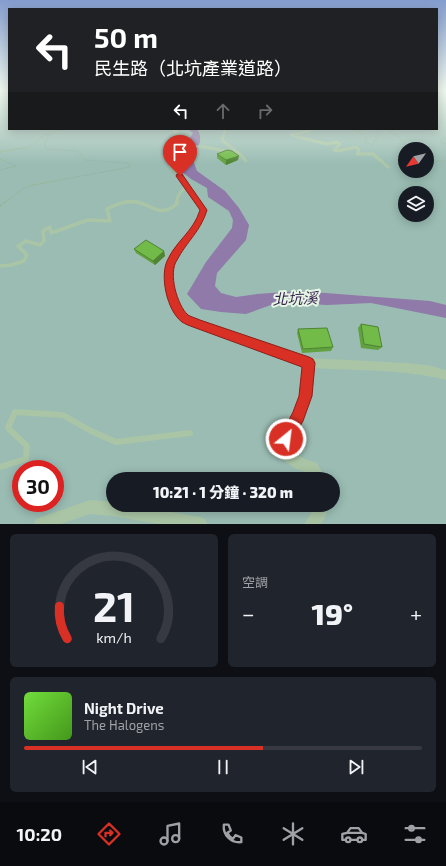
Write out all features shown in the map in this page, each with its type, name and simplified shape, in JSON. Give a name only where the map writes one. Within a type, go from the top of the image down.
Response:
[{"type":"street","points":[[175,130],[180,140],[180,146],[172,168],[187,184],[204,210],[200,222],[171,260],[168,271],[172,298],[185,318],[197,324],[309,363],[406,368],[427,370],[446,375]]},
{"type":"street","points":[[309,363],[305,396],[298,416],[279,450],[301,464],[312,468],[315,472]]},
{"type":"street","points":[[41,524],[90,507],[112,509],[200,524]]},
{"type":"street","points":[[312,524],[320,512]]},
{"type":"lane","points":[[225,130],[222,137],[223,141],[240,154],[246,161]]},
{"type":"lane","points":[[308,130],[310,131],[291,136],[327,144],[338,142],[340,144],[334,150],[338,151],[356,147],[360,150],[357,154],[373,154],[388,167]]},
{"type":"lane","points":[[180,146],[204,147],[240,154]]},
{"type":"lane","points":[[0,266],[11,265],[24,260],[27,255],[18,246],[26,241],[40,245],[44,241],[43,230],[50,227],[51,233],[59,232],[86,220],[94,219],[110,221],[106,209],[111,206],[136,202],[147,205],[155,210],[163,211],[172,209],[177,204],[178,196],[187,184]]},
{"type":"lane","points":[[0,467],[26,459],[27,446],[8,428],[15,412],[63,415],[91,431],[116,442],[190,433]]},
{"type":"path","points":[[0,152],[29,147],[51,132],[60,130]]},
{"type":"path","points":[[354,130],[363,134],[366,139],[365,142],[372,145],[377,138],[378,130]]},
{"type":"path","points":[[388,130],[398,136],[403,142]]},
{"type":"path","points":[[0,206],[23,189],[33,185],[130,166],[128,163],[85,160],[77,151],[46,149],[44,146],[51,132]]},
{"type":"path","points":[[446,139],[442,138],[440,141],[446,144]]},
{"type":"path","points":[[0,159],[16,166],[0,170]]},
{"type":"path","points":[[434,163],[446,161]]},
{"type":"shaded area","points":[[0,115],[8,115],[8,130],[438,130],[438,115],[446,115],[446,524],[0,524]]},
{"type":"water","name":"北坑溪","points":[[189,130],[198,130],[200,136],[198,147],[192,157],[197,171],[225,191],[239,208],[249,225],[246,240],[217,273],[215,286],[221,293],[236,297],[299,291],[430,301],[446,305],[446,318],[371,303],[327,305],[293,303],[271,305],[246,314],[201,309],[187,294],[206,262],[232,228],[233,220],[229,211],[208,197],[207,188],[191,179],[181,171],[179,156],[193,133]]},
{"type":"building","points":[[227,150],[232,151],[239,156],[226,160],[217,154]]},
{"type":"building","points":[[146,240],[164,251],[153,261],[134,249]]},
{"type":"building","points":[[361,324],[378,327],[382,347],[364,344]]},
{"type":"building","points":[[327,328],[333,347],[303,349],[298,329]]},
{"type":"route","points":[[180,176],[204,210],[200,222],[171,260],[168,271],[172,298],[185,318],[197,324],[309,363],[305,396],[298,416],[286,439]]}]
